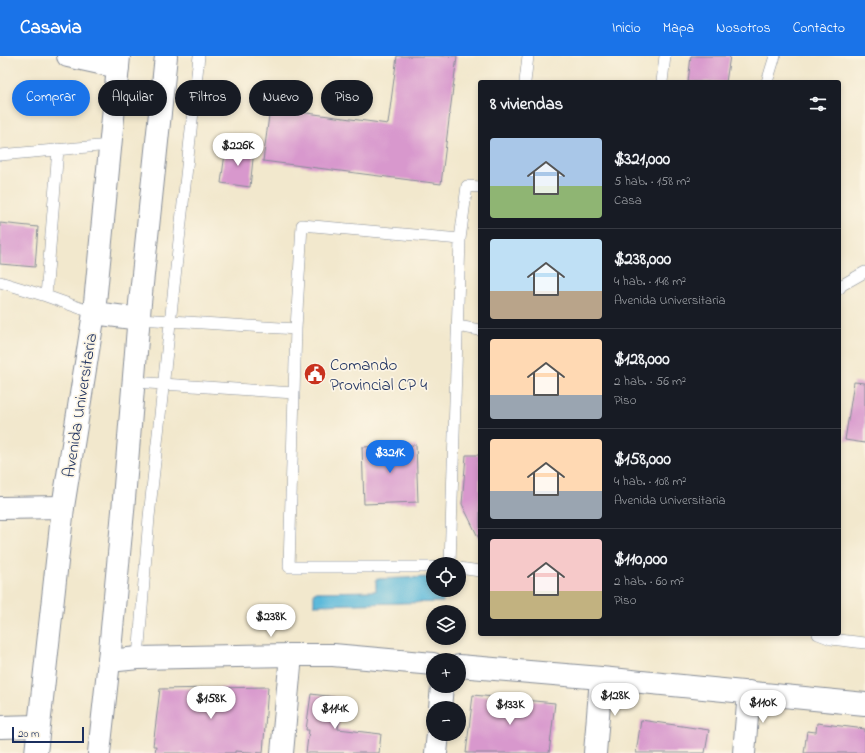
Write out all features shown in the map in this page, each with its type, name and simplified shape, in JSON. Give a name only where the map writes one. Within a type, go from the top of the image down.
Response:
[{"type":"main road","points":[[68,56],[119,62]]},
{"type":"main road","points":[[99,753],[109,661],[140,319],[140,303],[166,56]]},
{"type":"main road","name":"Avenida Universitaria","points":[[36,753],[63,507],[94,313],[119,62]]},
{"type":"main road","points":[[94,313],[140,319]]},
{"type":"main road","points":[[0,508],[63,507]]},
{"type":"main road","points":[[282,753],[291,655]]},
{"type":"main road","points":[[109,661],[138,658],[333,655],[426,663]]},
{"type":"main road","points":[[466,667],[601,678],[865,704]]},
{"type":"main road","points":[[595,753],[601,678]]},
{"type":"main road","points":[[744,753],[749,692]]},
{"type":"main road","points":[[0,727],[38,726]]},
{"type":"main road","points":[[436,753],[437,741]]},
{"type":"lane","points":[[138,658],[149,516],[199,56]]},
{"type":"lane","points":[[526,80],[528,56]]},
{"type":"lane","points":[[662,80],[665,56]]},
{"type":"lane","points":[[768,80],[775,56]]},
{"type":"lane","points":[[0,155],[110,145]]},
{"type":"lane","points":[[46,296],[58,149]]},
{"type":"lane","points":[[450,557],[460,239],[467,186],[478,187]]},
{"type":"lane","points":[[426,567],[289,567],[296,329],[302,225],[460,239]]},
{"type":"lane","points":[[841,286],[865,272]]},
{"type":"lane","points":[[0,282],[94,313]]},
{"type":"lane","points":[[140,319],[296,329]]},
{"type":"lane","points":[[457,326],[478,330]]},
{"type":"lane","points":[[134,382],[294,393]]},
{"type":"lane","points":[[466,569],[478,571]]},
{"type":"lane","points":[[823,636],[831,639],[865,643]]},
{"type":"water","points":[[426,577],[426,597],[443,597],[443,602],[314,605],[314,592],[376,591],[376,579]]},
{"type":"building","points":[[397,56],[457,56],[441,184],[263,161],[269,116],[313,116],[313,114],[388,124]]},
{"type":"building","points":[[691,56],[730,56],[726,80],[688,80]]},
{"type":"building","points":[[226,146],[254,150],[250,187],[221,183]]},
{"type":"building","points":[[0,223],[38,227],[35,267],[0,264]]},
{"type":"building","points":[[854,382],[865,383],[865,443],[845,440]]},
{"type":"building","points":[[416,445],[418,502],[364,504],[362,447]]},
{"type":"building","points":[[466,455],[478,455],[478,537],[462,504]]},
{"type":"building","points":[[268,687],[263,753],[235,751],[235,753],[155,753],[156,746],[153,746],[160,689]]},
{"type":"building","points":[[311,694],[342,698],[338,729],[381,734],[379,753],[306,753],[309,730],[306,730]]},
{"type":"building","points":[[473,695],[555,703],[549,753],[466,753]]},
{"type":"building","points":[[641,720],[709,730],[705,753],[636,753]]},
{"type":"building","points":[[817,723],[865,729],[865,753],[804,753],[807,731],[816,732]]},
{"type":"place","name":"Comando Provincial CP 4","points":[[315,374]]}]
